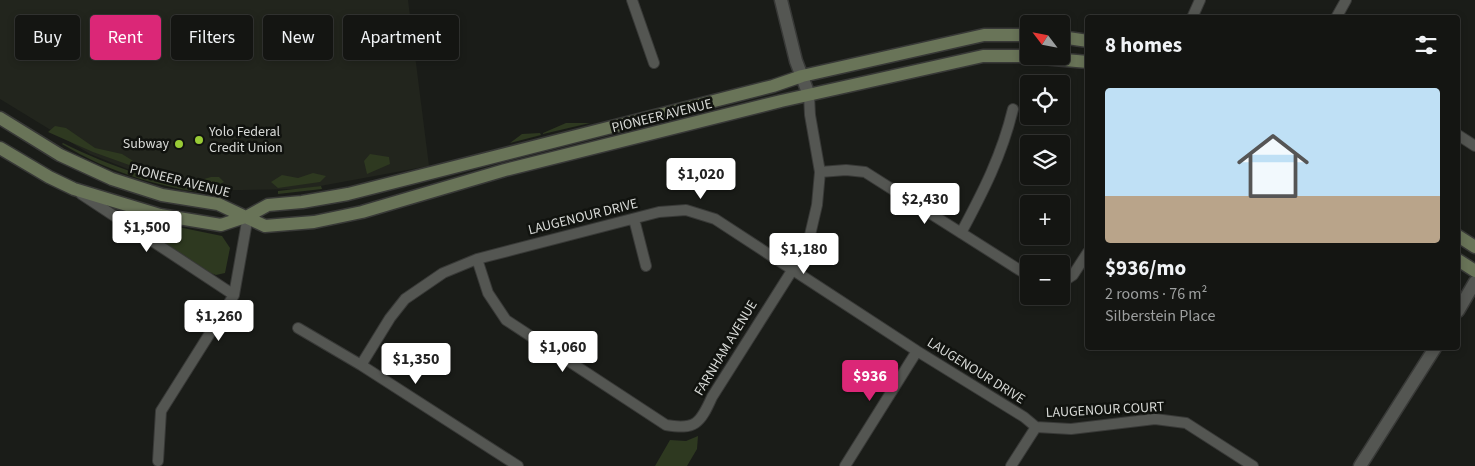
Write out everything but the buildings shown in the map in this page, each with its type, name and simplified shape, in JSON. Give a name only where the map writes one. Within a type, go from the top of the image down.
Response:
[{"type":"main road","name":"PIONEER AVENUE","points":[[0,148],[49,177],[74,189],[160,215],[221,226],[248,216],[268,205],[302,202],[348,194],[773,86],[802,76],[984,35],[1020,35]]},
{"type":"main road","points":[[1070,38],[1085,41]]},
{"type":"main road","name":"PIONEER AVENUE","points":[[0,118],[60,155],[112,180],[162,195],[218,204],[248,216],[265,226],[314,222],[392,203],[505,170],[809,95],[983,56],[1019,56],[1085,62]]},
{"type":"main road","points":[[0,131],[12,126]]},
{"type":"main road","points":[[392,203],[403,192],[488,169],[492,156]]},
{"type":"main road","points":[[1460,237],[1475,247]]},
{"type":"main road","points":[[1460,261],[1475,271]]},
{"type":"street","points":[[632,0],[654,63]]},
{"type":"street","name":"FARNHAM AVENUE","points":[[477,259],[488,293],[495,307],[506,320],[520,331],[666,425],[682,428],[695,425],[705,414],[712,398],[793,269],[815,221],[820,172],[810,115],[809,95],[781,0]]},
{"type":"street","points":[[1193,15],[1200,0]]},
{"type":"street","points":[[1338,15],[1346,0]]},
{"type":"street","points":[[961,234],[986,187],[1005,143],[1014,109]]},
{"type":"street","points":[[1460,136],[1475,146]]},
{"type":"street","points":[[820,172],[846,170],[865,172],[1020,270]]},
{"type":"street","points":[[74,189],[234,294]]},
{"type":"street","name":"LAUGENOUR DRIVE","points":[[361,365],[390,318],[405,299],[443,273],[477,259],[634,218],[674,210],[696,211],[715,219],[917,351],[1024,417],[1036,427]]},
{"type":"street","points":[[158,461],[161,411],[234,294],[248,216]]},
{"type":"street","points":[[634,218],[646,266]]},
{"type":"street","points":[[1070,277],[1085,257]]},
{"type":"street","points":[[1460,308],[1475,282]]},
{"type":"street","points":[[298,328],[361,365],[518,466]]},
{"type":"street","points":[[1360,466],[1434,350]]},
{"type":"street","points":[[845,466],[917,351]]},
{"type":"street","name":"LAUGENOUR COURT","points":[[1036,427],[1071,429],[1155,419],[1186,423],[1253,466]]},
{"type":"street","points":[[1012,466],[1036,427]]},
{"type":"shaded area","points":[[0,0],[408,0],[410,15],[343,15],[343,60],[416,60],[429,166],[304,189],[183,191],[90,154],[0,99]]},
{"type":"green space","points":[[566,123],[590,123],[543,134],[543,133]]},
{"type":"green space","points":[[55,126],[66,128],[95,148],[122,154],[138,164],[158,170],[157,175],[93,152],[48,132]]},
{"type":"green space","points":[[540,133],[541,135],[510,143],[522,134]]},
{"type":"green space","points":[[63,143],[100,160],[138,174],[176,184],[216,190],[216,194],[176,188],[136,178],[98,163]]},
{"type":"green space","points":[[370,154],[389,157],[390,164],[367,174],[364,161]]},
{"type":"green space","points":[[313,173],[326,176],[320,182],[278,188],[271,182],[282,175],[298,178]]},
{"type":"green space","points":[[219,177],[224,182],[216,186],[198,184],[201,180]]},
{"type":"green space","points":[[321,186],[322,189],[278,194],[278,191]]},
{"type":"green space","points":[[144,220],[222,236],[230,248],[225,273],[216,275],[208,272],[140,228],[140,221]]},
{"type":"green space","points":[[698,436],[697,449],[687,466],[655,466],[670,440],[686,441]]},
{"type":"place","name":"Yolo Federal Credit Union","points":[[199,140]]},
{"type":"place","name":"Subway","points":[[179,144]]}]
